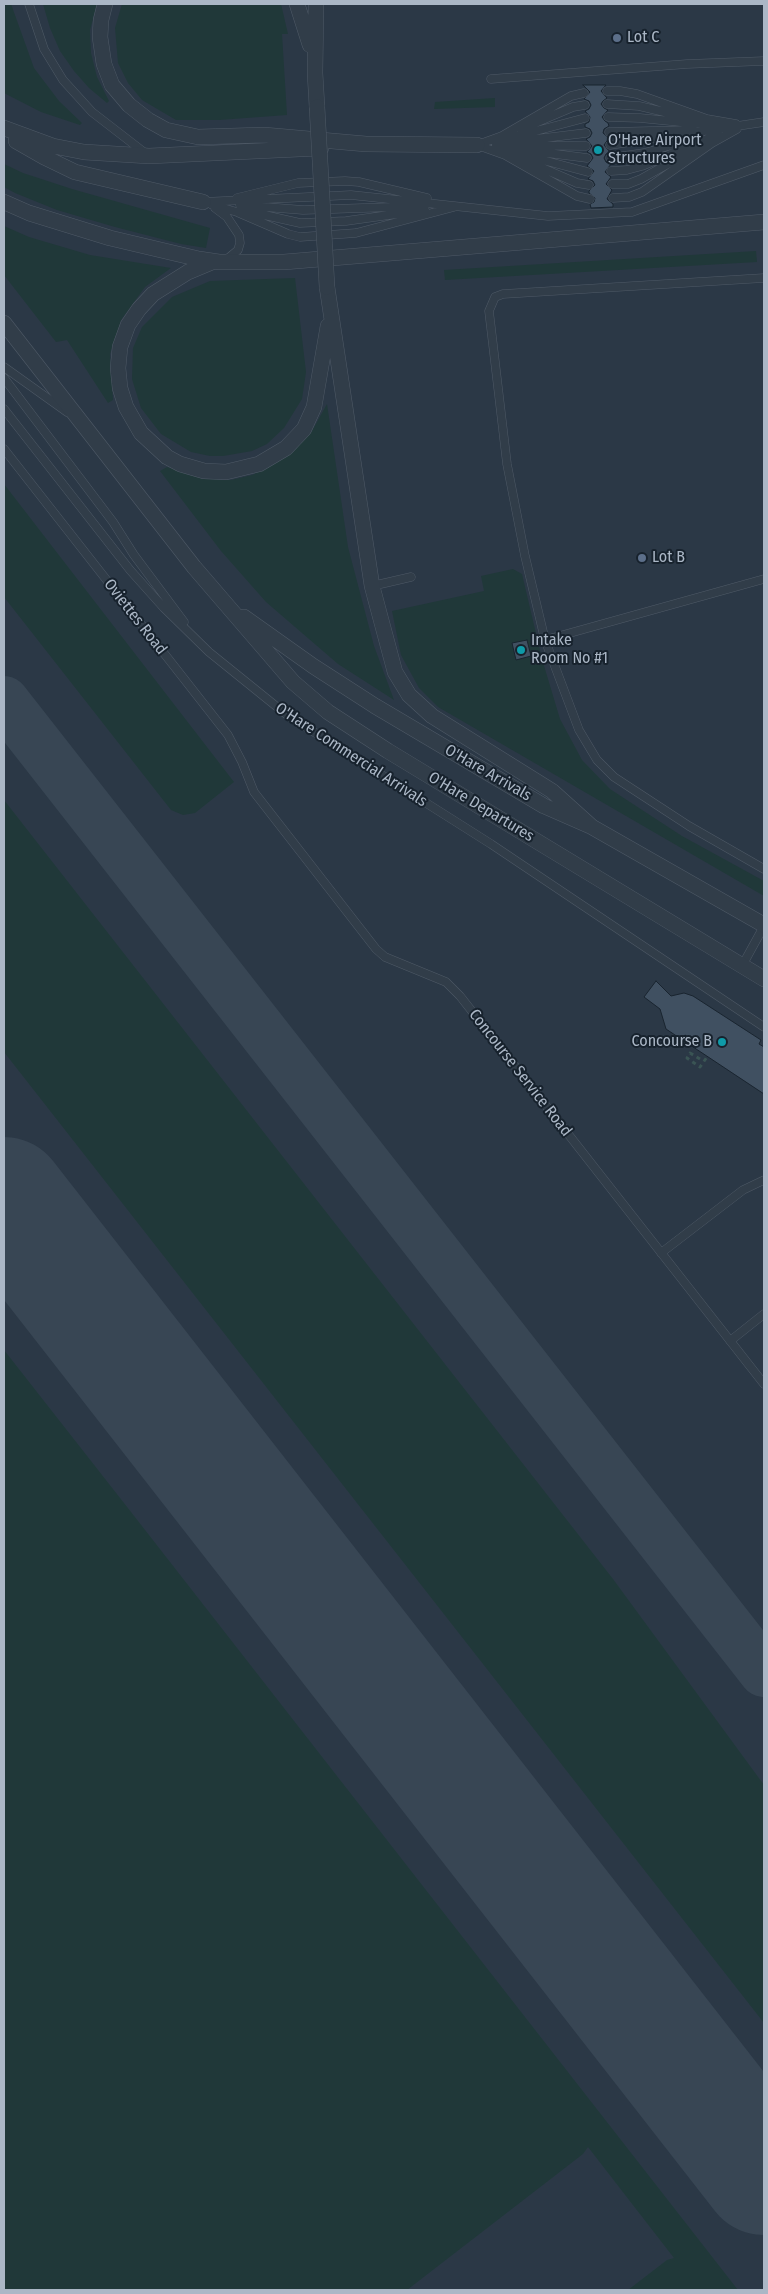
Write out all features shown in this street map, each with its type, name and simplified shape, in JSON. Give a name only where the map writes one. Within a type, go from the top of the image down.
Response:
[{"type":"street","points":[[105,4],[101,20],[100,37],[104,64],[112,85],[129,105],[148,120],[166,130],[198,137],[264,135],[387,145]]},
{"type":"street","points":[[297,4],[307,32],[315,73]]},
{"type":"street","points":[[316,4],[315,73],[330,313],[372,586],[395,672],[409,695],[432,716],[552,791],[592,827]]},
{"type":"street","points":[[4,128],[53,146],[84,152],[149,156],[387,145],[476,145]]},
{"type":"street","points":[[4,133],[44,157],[75,172],[203,202]]},
{"type":"street","points":[[4,202],[29,213],[110,238],[216,262],[284,262],[764,222]]},
{"type":"street","points":[[216,262],[188,272],[153,294],[128,325],[120,347],[118,368],[120,388],[132,421],[156,449],[180,464],[204,471],[226,472],[259,464],[286,448],[304,429],[314,407],[330,313]]},
{"type":"street","points":[[4,322],[194,568],[224,602]]},
{"type":"street","name":"O'Hare Arrivals","points":[[224,602],[312,666],[375,706],[544,806],[592,827],[764,925]]},
{"type":"street","name":"O'Hare Departures","points":[[224,602],[293,682],[328,712],[764,979]]},
{"type":"lane","points":[[29,4],[44,49],[63,80],[92,112],[149,156]]},
{"type":"lane","points":[[491,79],[679,64],[764,61]]},
{"type":"lane","points":[[607,91],[637,94],[707,119],[745,125]]},
{"type":"lane","points":[[476,145],[502,136],[571,96],[584,92]]},
{"type":"lane","points":[[608,104],[631,105],[706,122],[745,125]]},
{"type":"lane","points":[[476,145],[503,137],[573,107],[584,105]]},
{"type":"lane","points":[[476,145],[585,118]]},
{"type":"lane","points":[[608,118],[640,118],[706,125],[745,125]]},
{"type":"lane","points":[[610,145],[764,122]]},
{"type":"lane","points":[[609,132],[707,129],[745,125]]},
{"type":"lane","points":[[610,158],[644,153],[745,125]]},
{"type":"lane","points":[[611,171],[627,170],[642,166],[745,125]]},
{"type":"lane","points":[[612,184],[628,184],[641,179],[710,140],[745,125]]},
{"type":"lane","points":[[613,198],[630,197],[642,192],[712,143],[745,125]]},
{"type":"lane","points":[[476,145],[586,133]]},
{"type":"lane","points":[[476,145],[586,146]]},
{"type":"lane","points":[[476,145],[587,158]]},
{"type":"lane","points":[[476,145],[494,147],[588,172]]},
{"type":"lane","points":[[476,145],[506,152],[577,183],[589,185]]},
{"type":"lane","points":[[476,145],[505,155],[577,196],[590,199]]},
{"type":"lane","points":[[203,202],[352,194],[555,216],[632,212],[764,165]]},
{"type":"lane","points":[[203,202],[238,198],[298,183],[345,181],[359,182],[465,207]]},
{"type":"lane","points":[[203,202],[290,210],[465,207]]},
{"type":"lane","points":[[203,202],[300,223],[346,221],[445,207],[465,207]]},
{"type":"lane","points":[[203,202],[237,212],[288,234],[300,237],[356,233],[446,208],[465,207]]},
{"type":"lane","points":[[203,202],[227,217],[239,234],[240,243],[234,255],[216,262]]},
{"type":"lane","points":[[764,278],[502,294],[495,296],[490,304],[489,311],[507,464],[525,556],[545,640],[579,730],[604,768],[675,817],[764,869]]},
{"type":"lane","points":[[4,367],[80,421]]},
{"type":"lane","points":[[4,378],[199,642]]},
{"type":"lane","name":"O'Hare Commercial Arrivals","points":[[4,409],[130,570],[199,642],[287,715],[491,844],[764,1027]]},
{"type":"lane","name":"Oviettes Road","points":[[4,448],[228,735],[242,762],[254,792]]},
{"type":"lane","points":[[372,586],[411,577]]},
{"type":"lane","points":[[545,640],[764,579]]},
{"type":"lane","name":"Concourse Service Road","points":[[254,792],[384,958],[446,982],[460,996],[764,1384]]},
{"type":"lane","points":[[742,966],[764,925]]},
{"type":"lane","points":[[661,1253],[743,1190],[764,1180]]},
{"type":"lane","points":[[730,1341],[764,1314]]},
{"type":"path","points":[[700,1060],[690,1053],[687,1058],[700,1067],[707,1057]]},
{"type":"shaded area","points":[[4,4],[764,4],[764,2290],[4,2290]]},
{"type":"green space","points":[[4,4],[11,4],[34,68],[59,101],[82,123],[80,125],[41,112],[4,93]]},
{"type":"green space","points":[[43,4],[97,4],[90,30],[91,53],[97,77],[109,101],[107,103],[89,88],[60,51],[50,28]]},
{"type":"green space","points":[[122,4],[281,4],[288,34],[282,34],[287,115],[219,120],[176,120],[142,100],[128,83],[118,63],[115,28]]},
{"type":"green space","points":[[495,98],[495,107],[434,109],[435,102]]},
{"type":"green space","points":[[4,164],[23,173],[72,189],[210,228],[206,248],[181,244],[115,227],[57,210],[15,193],[4,187]]},
{"type":"green space","points":[[4,226],[29,237],[90,255],[171,268],[145,287],[121,320],[110,354],[113,400],[108,403],[67,340],[56,342],[4,275]]},
{"type":"green space","points":[[756,251],[757,262],[445,280],[444,270]]},
{"type":"green space","points":[[295,278],[306,372],[302,399],[284,428],[267,444],[252,451],[223,456],[210,456],[191,452],[161,434],[141,408],[132,379],[133,348],[142,327],[172,297],[210,281]]},
{"type":"green space","points":[[327,404],[348,547],[374,646],[394,700],[338,664],[266,602],[221,551],[160,471],[167,467],[203,479],[231,480],[252,475],[269,467],[302,442],[312,431]]},
{"type":"green space","points":[[4,484],[234,782],[195,813],[183,815],[171,810],[4,597]]},
{"type":"green space","points":[[513,569],[522,574],[542,659],[560,719],[582,760],[610,789],[682,836],[764,881],[764,896],[438,707],[419,688],[401,655],[392,611],[484,591],[481,576]]},
{"type":"green space","points":[[4,800],[613,1579],[764,1785],[764,2023],[4,1052]]},
{"type":"green space","points":[[4,1350],[738,2290],[628,2290],[667,2260],[674,2258],[588,2147],[583,2154],[407,2290],[4,2290]]},
{"type":"building","name":"O'Hare Airport Structures","points":[[583,85],[606,85],[601,91],[607,98],[601,104],[608,110],[602,117],[609,126],[604,129],[603,133],[609,138],[604,145],[610,152],[604,158],[606,162],[611,164],[605,172],[611,177],[606,184],[612,190],[607,199],[613,204],[613,207],[591,208],[590,204],[594,202],[595,198],[589,191],[595,185],[593,181],[588,179],[594,171],[587,166],[593,158],[587,152],[592,146],[586,139],[592,133],[590,129],[585,127],[590,117],[585,111],[591,105],[589,101],[584,99],[590,92]]},
{"type":"building","name":"Intake Room No #1","points":[[527,640],[531,656],[516,660],[512,643]]},
{"type":"building","name":"Concourse B","points":[[656,981],[671,996],[684,993],[693,996],[761,1040],[759,1044],[764,1047],[764,1094],[666,1029],[660,1009],[644,997]]},
{"type":"taxiway","points":[[4,701],[764,1672]]},
{"type":"runway","points":[[4,1199],[764,2173]]},
{"type":"place","name":"Lot C","points":[[617,38]]},
{"type":"place","name":"O'Hare Airport Structures","points":[[598,150]]},
{"type":"place","name":"Lot B","points":[[642,558]]},
{"type":"place","name":"Intake Room No #1","points":[[521,650]]},
{"type":"place","name":"Concourse B","points":[[722,1042]]}]
